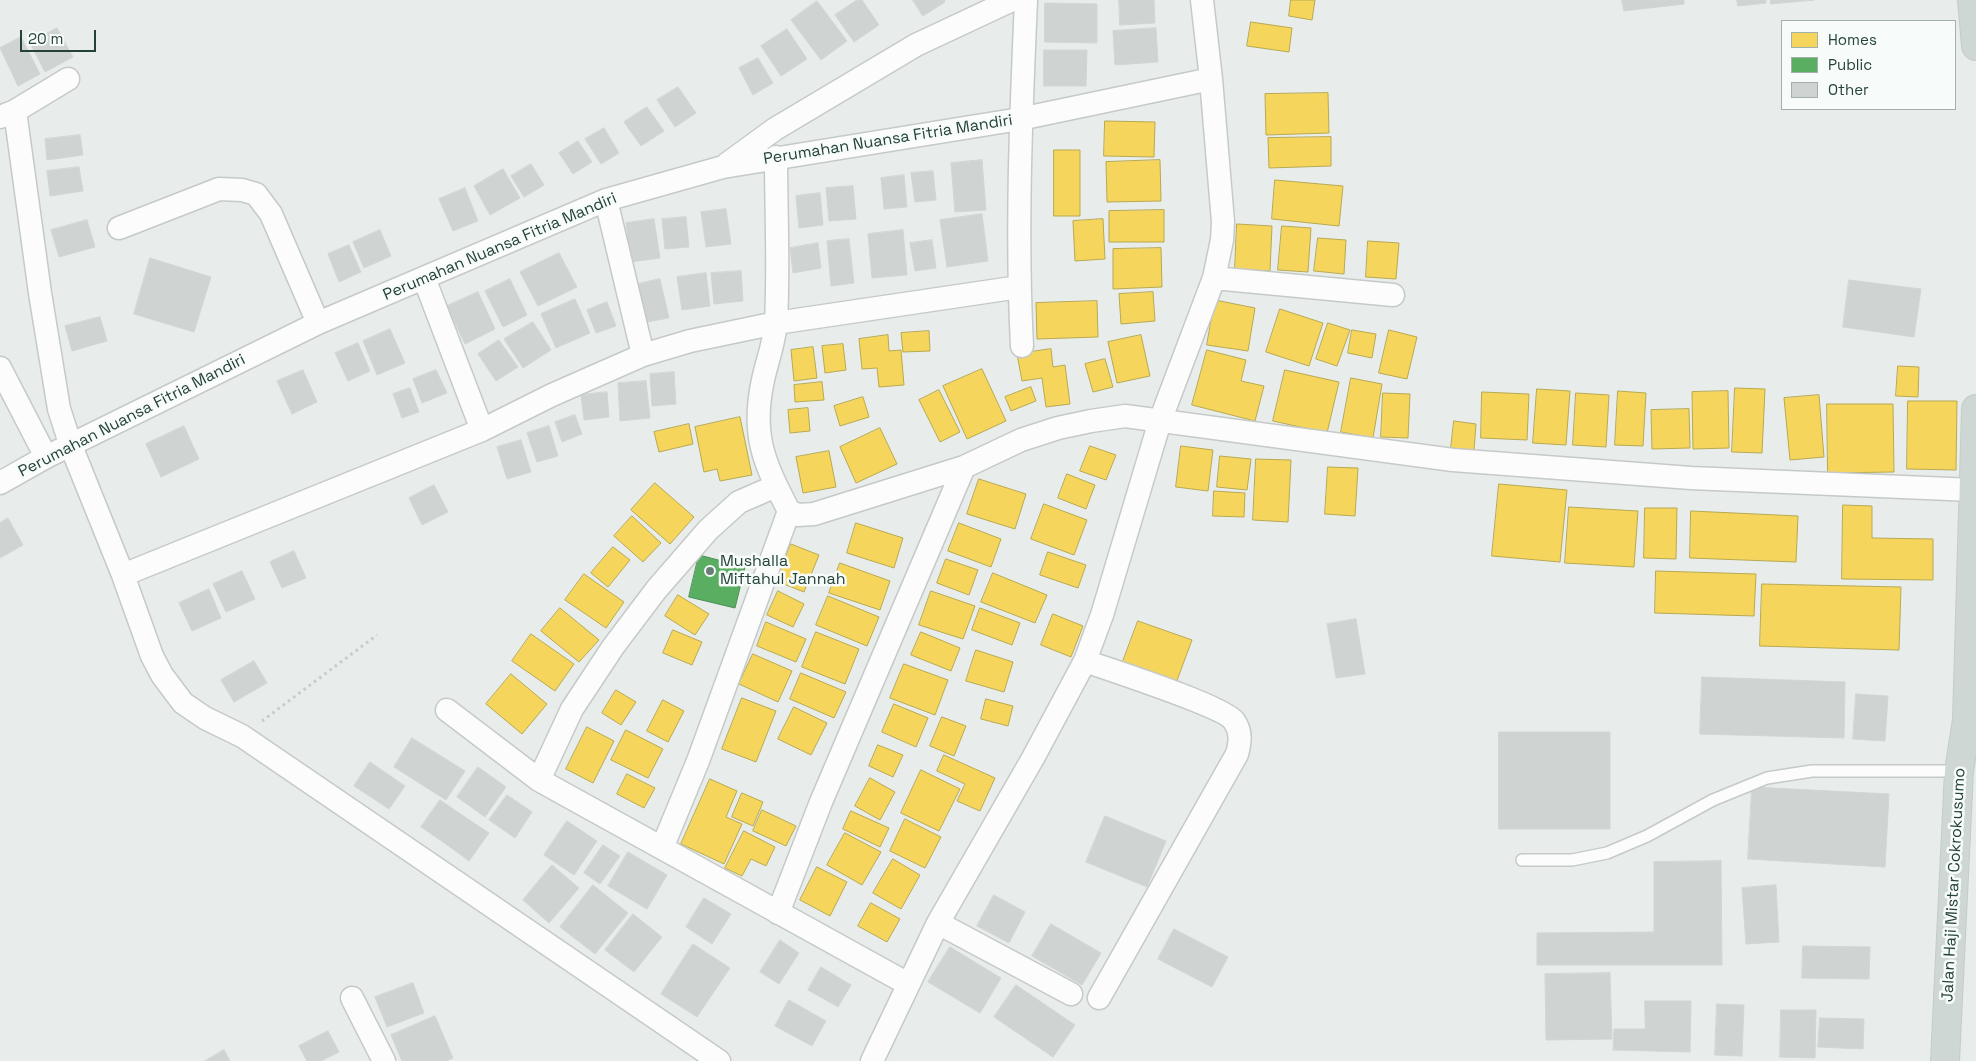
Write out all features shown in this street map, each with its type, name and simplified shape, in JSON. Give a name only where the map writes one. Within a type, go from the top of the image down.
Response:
[{"type":"main road","points":[[1972,0],[1976,46]]},
{"type":"main road","name":"Jalan Haji Mistar Cokrokusumo","points":[[1945,1061],[1959,771],[1972,721],[1975,563],[1973,490],[1976,409]]},
{"type":"street","points":[[723,167],[775,129],[841,88],[916,45],[1012,0]]},
{"type":"street","points":[[1022,346],[1019,287],[1020,119],[1026,0]]},
{"type":"street","points":[[872,1061],[938,923],[1033,758],[1085,661],[1102,615],[1160,421],[1214,278],[1222,240],[1223,222],[1211,79],[1202,0]]},
{"type":"street","points":[[68,79],[8,114],[59,409],[71,446],[123,575],[140,625],[162,675],[183,703],[206,718],[242,736],[719,1061]]},
{"type":"street","name":"Perumahan Nuansa Fitria Mandiri","points":[[0,483],[46,457],[318,323],[606,200],[723,167],[1020,119],[1211,79]]},
{"type":"street","points":[[776,158],[776,323],[762,381],[757,418],[758,436],[764,458],[776,486],[789,511],[798,515],[814,514],[964,467],[1021,440],[1058,428],[1124,416],[1453,460],[1691,478],[1973,490]]},
{"type":"street","points":[[119,228],[219,189],[242,190],[256,194],[271,214],[318,323]]},
{"type":"street","points":[[606,200],[643,355]]},
{"type":"street","points":[[424,278],[482,430]]},
{"type":"street","points":[[1214,278],[1394,295]]},
{"type":"street","points":[[123,575],[482,430],[552,395],[643,355],[690,341],[776,323],[1019,287]]},
{"type":"street","points":[[0,368],[46,457]]},
{"type":"street","points":[[778,913],[821,802],[964,467]]},
{"type":"street","points":[[539,780],[572,709],[613,647],[656,590],[708,530],[739,502],[776,486]]},
{"type":"street","points":[[662,848],[698,762],[789,511]]},
{"type":"street","points":[[1085,661],[1211,707],[1234,720],[1240,732],[1240,746],[1237,754],[1099,998]]},
{"type":"street","points":[[448,710],[539,780],[908,984]]},
{"type":"street","points":[[938,923],[1071,994]]},
{"type":"street","points":[[352,998],[384,1061]]},
{"type":"lane","points":[[1522,860],[1572,860],[1607,853],[1647,836],[1713,800],[1767,778],[1812,771],[1959,771]]},
{"type":"path","points":[[242,736],[377,634]]},
{"type":"building: Homes","points":[[1291,0],[1315,0],[1312,20],[1289,16]]},
{"type":"building: Homes","points":[[1251,22],[1292,28],[1289,52],[1247,46]]},
{"type":"building: Homes","points":[[1328,93],[1329,133],[1266,135],[1265,94]]},
{"type":"building: Homes","points":[[1105,121],[1155,122],[1154,157],[1104,156]]},
{"type":"building: Homes","points":[[1331,137],[1331,166],[1269,168],[1268,138]]},
{"type":"building: Homes","points":[[1054,150],[1080,150],[1080,216],[1054,216]]},
{"type":"building: Homes","points":[[1160,160],[1161,201],[1107,202],[1106,162]]},
{"type":"building: Homes","points":[[1275,180],[1343,186],[1339,226],[1272,219]]},
{"type":"building: Homes","points":[[1164,210],[1164,242],[1109,242],[1109,211]]},
{"type":"building: Homes","points":[[1103,219],[1105,259],[1075,261],[1073,221]]},
{"type":"building: Homes","points":[[1237,224],[1272,226],[1270,271],[1235,269]]},
{"type":"building: Homes","points":[[1282,226],[1311,228],[1308,272],[1278,270]]},
{"type":"building: Homes","points":[[1318,238],[1346,240],[1344,274],[1314,271]]},
{"type":"building: Homes","points":[[1368,241],[1399,243],[1396,279],[1366,277]]},
{"type":"building: Homes","points":[[1161,248],[1162,287],[1113,289],[1113,249]]},
{"type":"building: Homes","points":[[1153,292],[1155,321],[1121,324],[1119,294]]},
{"type":"building: Homes","points":[[1215,300],[1255,308],[1248,351],[1207,345]]},
{"type":"building: Homes","points":[[1097,301],[1098,337],[1037,339],[1036,303]]},
{"type":"building: Homes","points":[[1280,309],[1323,323],[1309,366],[1266,352]]},
{"type":"building: Homes","points":[[1328,323],[1350,330],[1337,366],[1316,359]]},
{"type":"building: Homes","points":[[1352,330],[1376,334],[1372,358],[1348,353]]},
{"type":"building: Homes","points":[[1389,330],[1417,337],[1407,379],[1379,373]]},
{"type":"building: Homes","points":[[929,331],[930,351],[903,352],[901,333]]},
{"type":"building: Homes","points":[[888,335],[889,351],[901,350],[904,385],[879,387],[877,368],[862,369],[859,339]]},
{"type":"building: Homes","points":[[1141,335],[1150,376],[1117,383],[1108,342]]},
{"type":"building: Homes","points":[[843,344],[846,370],[825,373],[822,346]]},
{"type":"building: Homes","points":[[813,347],[817,378],[794,381],[791,350]]},
{"type":"building: Homes","points":[[1051,349],[1053,367],[1065,365],[1070,404],[1046,407],[1042,378],[1022,381],[1017,354]]},
{"type":"building: Homes","points":[[1207,350],[1246,360],[1241,381],[1264,386],[1255,421],[1192,405]]},
{"type":"building: Homes","points":[[1105,359],[1113,387],[1093,392],[1085,364]]},
{"type":"building: Homes","points":[[1898,366],[1919,367],[1918,397],[1896,396]]},
{"type":"building: Homes","points":[[982,369],[1006,421],[967,439],[943,386]]},
{"type":"building: Homes","points":[[1285,370],[1339,382],[1327,433],[1273,421]]},
{"type":"building: Homes","points":[[1351,378],[1382,384],[1373,438],[1341,432]]},
{"type":"building: Homes","points":[[822,382],[824,400],[795,402],[794,385]]},
{"type":"building: Homes","points":[[1031,387],[1036,401],[1011,411],[1005,397]]},
{"type":"building: Homes","points":[[1735,388],[1765,389],[1762,453],[1732,452]]},
{"type":"building: Homes","points":[[1537,389],[1570,391],[1566,445],[1533,443]]},
{"type":"building: Homes","points":[[939,390],[960,432],[940,442],[919,400]]},
{"type":"building: Homes","points":[[1618,391],[1646,393],[1643,446],[1615,445]]},
{"type":"building: Homes","points":[[1728,391],[1729,448],[1693,449],[1692,392]]},
{"type":"building: Homes","points":[[1482,392],[1529,394],[1527,440],[1481,438]]},
{"type":"building: Homes","points":[[1383,393],[1410,394],[1408,438],[1381,437]]},
{"type":"building: Homes","points":[[1576,393],[1609,395],[1606,447],[1573,445]]},
{"type":"building: Homes","points":[[1819,395],[1824,457],[1790,460],[1784,398]]},
{"type":"building: Homes","points":[[863,397],[869,417],[840,426],[834,406]]},
{"type":"building: Homes","points":[[1908,401],[1957,401],[1956,470],[1907,469]]},
{"type":"building: Homes","points":[[1827,404],[1893,404],[1894,472],[1828,473]]},
{"type":"building: Homes","points":[[808,408],[810,431],[790,433],[788,410]]},
{"type":"building: Homes","points":[[1689,409],[1690,448],[1652,449],[1651,410]]},
{"type":"building: Homes","points":[[740,417],[752,475],[720,481],[717,469],[704,472],[695,427]]},
{"type":"building: Homes","points":[[1454,421],[1476,424],[1474,450],[1451,448]]},
{"type":"building: Homes","points":[[689,424],[693,444],[659,452],[654,432]]},
{"type":"building: Homes","points":[[880,428],[897,464],[856,483],[840,447]]},
{"type":"building: Homes","points":[[1090,446],[1116,455],[1106,480],[1080,471]]},
{"type":"building: Homes","points":[[1181,446],[1213,450],[1208,491],[1176,487]]},
{"type":"building: Homes","points":[[829,451],[836,487],[803,493],[796,457]]},
{"type":"building: Homes","points":[[1220,456],[1251,459],[1247,490],[1217,487]]},
{"type":"building: Homes","points":[[1256,459],[1291,460],[1288,522],[1253,520]]},
{"type":"building: Homes","points":[[1328,467],[1358,468],[1355,516],[1325,514]]},
{"type":"building: Homes","points":[[1067,474],[1095,485],[1086,509],[1058,498]]},
{"type":"building: Homes","points":[[979,479],[1026,494],[1015,529],[967,514]]},
{"type":"building: Homes","points":[[655,483],[694,517],[670,544],[631,510]]},
{"type":"building: Homes","points":[[1499,484],[1567,490],[1560,562],[1492,556]]},
{"type":"building: Homes","points":[[1214,491],[1245,493],[1244,517],[1213,516]]},
{"type":"building: Homes","points":[[1044,504],[1087,520],[1074,555],[1031,539]]},
{"type":"building: Homes","points":[[1843,505],[1872,506],[1872,538],[1933,539],[1933,580],[1842,579]]},
{"type":"building: Homes","points":[[1569,507],[1638,511],[1634,567],[1565,563]]},
{"type":"building: Homes","points":[[1645,508],[1677,508],[1676,559],[1644,558]]},
{"type":"building: Homes","points":[[1691,511],[1798,516],[1796,562],[1690,558]]},
{"type":"building: Homes","points":[[632,516],[661,543],[643,562],[614,536]]},
{"type":"building: Homes","points":[[856,523],[903,538],[894,568],[847,553]]},
{"type":"building: Homes","points":[[959,523],[1001,539],[991,567],[948,551]]},
{"type":"building: Homes","points":[[791,544],[819,555],[804,592],[776,581]]},
{"type":"building: Homes","points":[[613,547],[630,560],[608,587],[591,573]]},
{"type":"building: Homes","points":[[1048,552],[1086,565],[1078,588],[1040,575]]},
{"type":"building: Homes","points":[[946,559],[978,570],[969,595],[937,583]]},
{"type":"building: Homes","points":[[840,563],[890,581],[880,610],[829,593]]},
{"type":"building: Homes","points":[[1656,571],[1756,574],[1754,616],[1655,613]]},
{"type":"building: Homes","points":[[993,573],[1047,595],[1035,623],[981,602]]},
{"type":"building: Homes","points":[[584,574],[624,602],[606,628],[565,600]]},
{"type":"building: Homes","points":[[1762,584],[1901,587],[1899,650],[1760,646]]},
{"type":"building: Homes","points":[[778,591],[804,604],[793,627],[767,615]]},
{"type":"building: Homes","points":[[931,591],[975,606],[963,639],[919,625]]},
{"type":"building: Homes","points":[[678,595],[709,614],[695,635],[665,616]]},
{"type":"building: Homes","points":[[828,596],[879,617],[867,646],[816,625]]},
{"type":"building: Homes","points":[[560,608],[599,640],[579,662],[541,631]]},
{"type":"building: Homes","points":[[980,608],[1020,623],[1012,645],[972,630]]},
{"type":"building: Homes","points":[[1053,614],[1083,626],[1071,657],[1041,645]]},
{"type":"building: Homes","points":[[1138,621],[1192,640],[1176,683],[1122,664]]},
{"type":"building: Homes","points":[[766,622],[806,639],[796,662],[757,646]]},
{"type":"building: Homes","points":[[673,630],[702,642],[692,665],[663,653]]},
{"type":"building: Homes","points":[[816,632],[859,649],[845,684],[802,667]]},
{"type":"building: Homes","points":[[921,632],[960,648],[951,671],[911,655]]},
{"type":"building: Homes","points":[[531,634],[574,664],[555,691],[512,661]]},
{"type":"building: Homes","points":[[976,650],[1013,662],[1004,692],[966,681]]},
{"type":"building: Homes","points":[[753,654],[792,671],[778,702],[739,684]]},
{"type":"building: Homes","points":[[904,664],[948,680],[935,715],[890,698]]},
{"type":"building: Homes","points":[[801,673],[846,692],[834,718],[790,699]]},
{"type":"building: Homes","points":[[511,674],[547,704],[522,734],[486,704]]},
{"type":"building: Homes","points":[[616,690],[636,702],[621,725],[602,713]]},
{"type":"building: Homes","points":[[742,698],[776,711],[756,762],[722,749]]},
{"type":"building: Homes","points":[[986,699],[1013,706],[1008,726],[981,719]]},
{"type":"building: Homes","points":[[663,700],[684,711],[668,742],[647,731]]},
{"type":"building: Homes","points":[[894,704],[928,718],[916,747],[882,732]]},
{"type":"building: Homes","points":[[794,707],[827,723],[811,755],[778,739]]},
{"type":"building: Homes","points":[[942,717],[966,726],[954,756],[930,746]]},
{"type":"building: Homes","points":[[587,727],[614,741],[593,783],[566,769]]},
{"type":"building: Homes","points":[[626,730],[663,749],[648,778],[611,760]]},
{"type":"building: Homes","points":[[878,745],[903,755],[893,777],[869,766]]},
{"type":"building: Homes","points":[[944,755],[995,778],[980,811],[957,801],[965,784],[937,771]]},
{"type":"building: Homes","points":[[921,770],[960,789],[939,831],[901,813]]},
{"type":"building: Homes","points":[[627,774],[655,788],[644,808],[617,794]]},
{"type":"building: Homes","points":[[870,778],[895,792],[880,820],[855,806]]},
{"type":"building: Homes","points":[[710,779],[737,791],[726,817],[742,824],[724,864],[681,844]]},
{"type":"building: Homes","points":[[742,793],[763,802],[753,826],[732,817]]},
{"type":"building: Homes","points":[[762,810],[796,826],[786,846],[753,831]]},
{"type":"building: Homes","points":[[851,811],[889,828],[880,847],[843,829]]},
{"type":"building: Homes","points":[[905,819],[941,837],[925,868],[890,851]]},
{"type":"building: Homes","points":[[744,831],[775,847],[766,866],[751,859],[742,876],[725,868]]},
{"type":"building: Homes","points":[[845,833],[881,852],[862,885],[827,865]]},
{"type":"building: Homes","points":[[893,859],[920,875],[901,909],[873,893]]},
{"type":"building: Homes","points":[[817,867],[847,882],[830,916],[800,900]]},
{"type":"building: Homes","points":[[871,903],[900,919],[887,942],[858,926]]},
{"type":"building: Public","points":[[699,555],[745,567],[735,608],[689,597]]},
{"type":"building: Other","points":[[857,0],[862,0],[879,25],[854,42],[835,15]]},
{"type":"building: Other","points":[[913,0],[944,0],[945,2],[923,16]]},
{"type":"building: Other","points":[[1119,0],[1154,0],[1155,23],[1120,25]]},
{"type":"building: Other","points":[[1622,0],[1684,0],[1684,4],[1624,11]]},
{"type":"building: Other","points":[[1737,0],[1766,0],[1766,3],[1738,6]]},
{"type":"building: Other","points":[[1771,0],[1814,0],[1771,4]]},
{"type":"building: Other","points":[[817,1],[847,41],[821,60],[791,20]]},
{"type":"building: Other","points":[[1045,3],[1097,4],[1097,43],[1045,42]]},
{"type":"building: Other","points":[[57,28],[73,57],[45,72],[30,43]]},
{"type":"building: Other","points":[[1156,28],[1158,62],[1115,65],[1113,31]]},
{"type":"building: Other","points":[[787,29],[807,59],[781,76],[761,46]]},
{"type":"building: Other","points":[[21,37],[40,74],[18,86],[0,48]]},
{"type":"building: Other","points":[[1044,50],[1087,50],[1086,86],[1044,86]]},
{"type":"building: Other","points":[[758,58],[773,83],[753,95],[739,68]]},
{"type":"building: Other","points":[[678,87],[696,113],[675,127],[657,100]]},
{"type":"building: Other","points":[[647,107],[664,131],[641,146],[624,122]]},
{"type":"building: Other","points":[[604,128],[619,153],[601,164],[585,139]]},
{"type":"building: Other","points":[[80,135],[83,155],[47,160],[45,139]]},
{"type":"building: Other","points":[[578,141],[592,162],[573,174],[559,153]]},
{"type":"building: Other","points":[[982,160],[986,210],[955,212],[951,163]]},
{"type":"building: Other","points":[[531,164],[544,185],[524,197],[511,176]]},
{"type":"building: Other","points":[[79,167],[83,191],[50,196],[47,171]]},
{"type":"building: Other","points":[[503,169],[520,198],[490,215],[474,186]]},
{"type":"building: Other","points":[[933,171],[936,200],[915,202],[911,173]]},
{"type":"building: Other","points":[[904,175],[907,207],[884,209],[881,178]]},
{"type":"building: Other","points":[[853,186],[856,219],[829,221],[826,188]]},
{"type":"building: Other","points":[[465,188],[478,221],[453,231],[439,199]]},
{"type":"building: Other","points":[[820,193],[823,225],[799,228],[796,196]]},
{"type":"building: Other","points":[[726,209],[731,244],[706,247],[701,212]]},
{"type":"building: Other","points":[[982,214],[988,261],[947,267],[940,220]]},
{"type":"building: Other","points":[[686,217],[689,247],[665,249],[662,219]]},
{"type":"building: Other","points":[[654,219],[660,258],[631,262],[626,223]]},
{"type":"building: Other","points":[[87,220],[95,247],[59,257],[51,230]]},
{"type":"building: Other","points":[[380,230],[391,256],[364,268],[353,242]]},
{"type":"building: Other","points":[[903,230],[907,275],[872,278],[868,234]]},
{"type":"building: Other","points":[[849,239],[854,283],[831,286],[827,241]]},
{"type":"building: Other","points":[[932,240],[936,268],[915,271],[910,243]]},
{"type":"building: Other","points":[[818,243],[821,268],[793,273],[790,248]]},
{"type":"building: Other","points":[[349,245],[361,272],[339,282],[328,254]]},
{"type":"building: Other","points":[[559,253],[577,287],[538,306],[520,272]]},
{"type":"building: Other","points":[[150,258],[211,277],[194,332],[134,314]]},
{"type":"building: Other","points":[[741,271],[743,301],[714,304],[711,273]]},
{"type":"building: Other","points":[[706,273],[710,306],[682,310],[677,277]]},
{"type":"building: Other","points":[[510,279],[527,315],[503,327],[485,291]]},
{"type":"building: Other","points":[[660,279],[669,318],[641,323],[633,285]]},
{"type":"building: Other","points":[[1849,280],[1921,289],[1914,337],[1843,327]]},
{"type":"building: Other","points":[[478,292],[495,329],[465,344],[447,306]]},
{"type":"building: Other","points":[[575,299],[590,333],[556,348],[541,314]]},
{"type":"building: Other","points":[[607,302],[616,326],[596,333],[587,310]]},
{"type":"building: Other","points":[[100,317],[107,341],[72,351],[65,326]]},
{"type":"building: Other","points":[[533,322],[551,350],[523,368],[504,339]]},
{"type":"building: Other","points":[[390,329],[405,363],[377,375],[363,341]]},
{"type":"building: Other","points":[[499,340],[518,367],[496,381],[478,354]]},
{"type":"building: Other","points":[[358,343],[370,371],[348,381],[335,353]]},
{"type":"building: Other","points":[[303,370],[317,402],[292,414],[277,381]]},
{"type":"building: Other","points":[[436,370],[447,393],[422,403],[413,379]]},
{"type":"building: Other","points":[[674,372],[676,404],[652,406],[650,374]]},
{"type":"building: Other","points":[[646,381],[650,418],[620,421],[618,383]]},
{"type":"building: Other","points":[[410,388],[419,412],[402,418],[393,394]]},
{"type":"building: Other","points":[[607,392],[609,417],[584,420],[581,395]]},
{"type":"building: Other","points":[[575,415],[582,434],[562,442],[555,422]]},
{"type":"building: Other","points":[[184,426],[199,459],[161,477],[146,444]]},
{"type":"building: Other","points":[[549,426],[558,456],[537,462],[527,433]]},
{"type":"building: Other","points":[[521,440],[531,472],[507,479],[497,447]]},
{"type":"building: Other","points":[[434,485],[448,512],[422,525],[409,498]]},
{"type":"building: Other","points":[[8,518],[23,545],[0,558],[0,523]]},
{"type":"building: Other","points":[[294,551],[306,578],[282,588],[270,562]]},
{"type":"building: Other","points":[[242,571],[255,599],[226,612],[213,584]]},
{"type":"building: Other","points":[[209,589],[221,618],[192,631],[179,603]]},
{"type":"building: Other","points":[[1356,619],[1365,674],[1336,678],[1327,624]]},
{"type":"building: Other","points":[[254,661],[267,683],[234,702],[221,680]]},
{"type":"building: Other","points":[[1702,677],[1845,682],[1844,738],[1700,734]]},
{"type":"building: Other","points":[[1856,694],[1888,696],[1885,741],[1853,739]]},
{"type":"building: Other","points":[[1499,732],[1610,732],[1610,829],[1499,829]]},
{"type":"building: Other","points":[[412,738],[465,771],[446,800],[394,767]]},
{"type":"building: Other","points":[[370,762],[405,786],[389,809],[354,786]]},
{"type":"building: Other","points":[[478,767],[506,787],[485,817],[457,797]]},
{"type":"building: Other","points":[[1752,787],[1889,794],[1885,867],[1748,859]]},
{"type":"building: Other","points":[[507,795],[532,812],[515,838],[489,820]]},
{"type":"building: Other","points":[[440,800],[462,815],[443,842],[421,827]]},
{"type":"building: Other","points":[[462,815],[489,833],[469,861],[443,842]]},
{"type":"building: Other","points":[[1105,816],[1166,841],[1147,887],[1086,862]]},
{"type":"building: Other","points":[[567,821],[597,841],[574,875],[544,855]]},
{"type":"building: Other","points":[[603,845],[620,856],[600,884],[584,873]]},
{"type":"building: Other","points":[[628,852],[667,875],[647,909],[608,886]]},
{"type":"building: Other","points":[[1721,861],[1722,965],[1537,965],[1537,933],[1654,932],[1654,862]]},
{"type":"building: Other","points":[[552,865],[579,888],[549,923],[523,900]]},
{"type":"building: Other","points":[[593,885],[628,913],[595,954],[560,927]]},
{"type":"building: Other","points":[[1776,885],[1779,942],[1746,944],[1742,888]]},
{"type":"building: Other","points":[[994,895],[1025,912],[1009,943],[977,926]]},
{"type":"building: Other","points":[[704,898],[731,914],[712,944],[686,927]]},
{"type":"building: Other","points":[[633,914],[662,937],[634,972],[605,950]]},
{"type":"building: Other","points":[[1051,924],[1101,953],[1082,985],[1032,956]]},
{"type":"building: Other","points":[[1174,929],[1228,957],[1212,987],[1158,959]]},
{"type":"building: Other","points":[[780,940],[799,953],[779,984],[760,972]]},
{"type":"building: Other","points":[[693,944],[730,968],[697,1017],[661,994]]},
{"type":"building: Other","points":[[1803,946],[1870,947],[1869,979],[1802,978]]},
{"type":"building: Other","points":[[950,947],[1001,978],[980,1013],[928,982]]},
{"type":"building: Other","points":[[821,967],[851,985],[838,1007],[808,990]]},
{"type":"building: Other","points":[[1610,973],[1612,1039],[1546,1040],[1545,974]]},
{"type":"building: Other","points":[[413,983],[424,1013],[387,1027],[375,997]]},
{"type":"building: Other","points":[[1016,985],[1075,1025],[1053,1057],[994,1017]]},
{"type":"building: Other","points":[[789,1000],[826,1021],[812,1046],[775,1026]]},
{"type":"building: Other","points":[[1645,1001],[1691,1001],[1690,1052],[1613,1050],[1614,1029],[1645,1029]]},
{"type":"building: Other","points":[[1717,1004],[1744,1005],[1742,1056],[1715,1055]]},
{"type":"building: Other","points":[[1781,1010],[1816,1010],[1815,1058],[1780,1057]]},
{"type":"building: Other","points":[[435,1016],[453,1058],[446,1061],[402,1061],[391,1035]]},
{"type":"building: Other","points":[[1820,1018],[1864,1019],[1863,1049],[1818,1047]]},
{"type":"building: Other","points":[[328,1031],[339,1052],[321,1061],[307,1061],[299,1046]]},
{"type":"building: Other","points":[[224,1050],[230,1061],[205,1061]]},
{"type":"place","name":"Mushalla Miftahul Jannah","points":[[710,571]]}]
